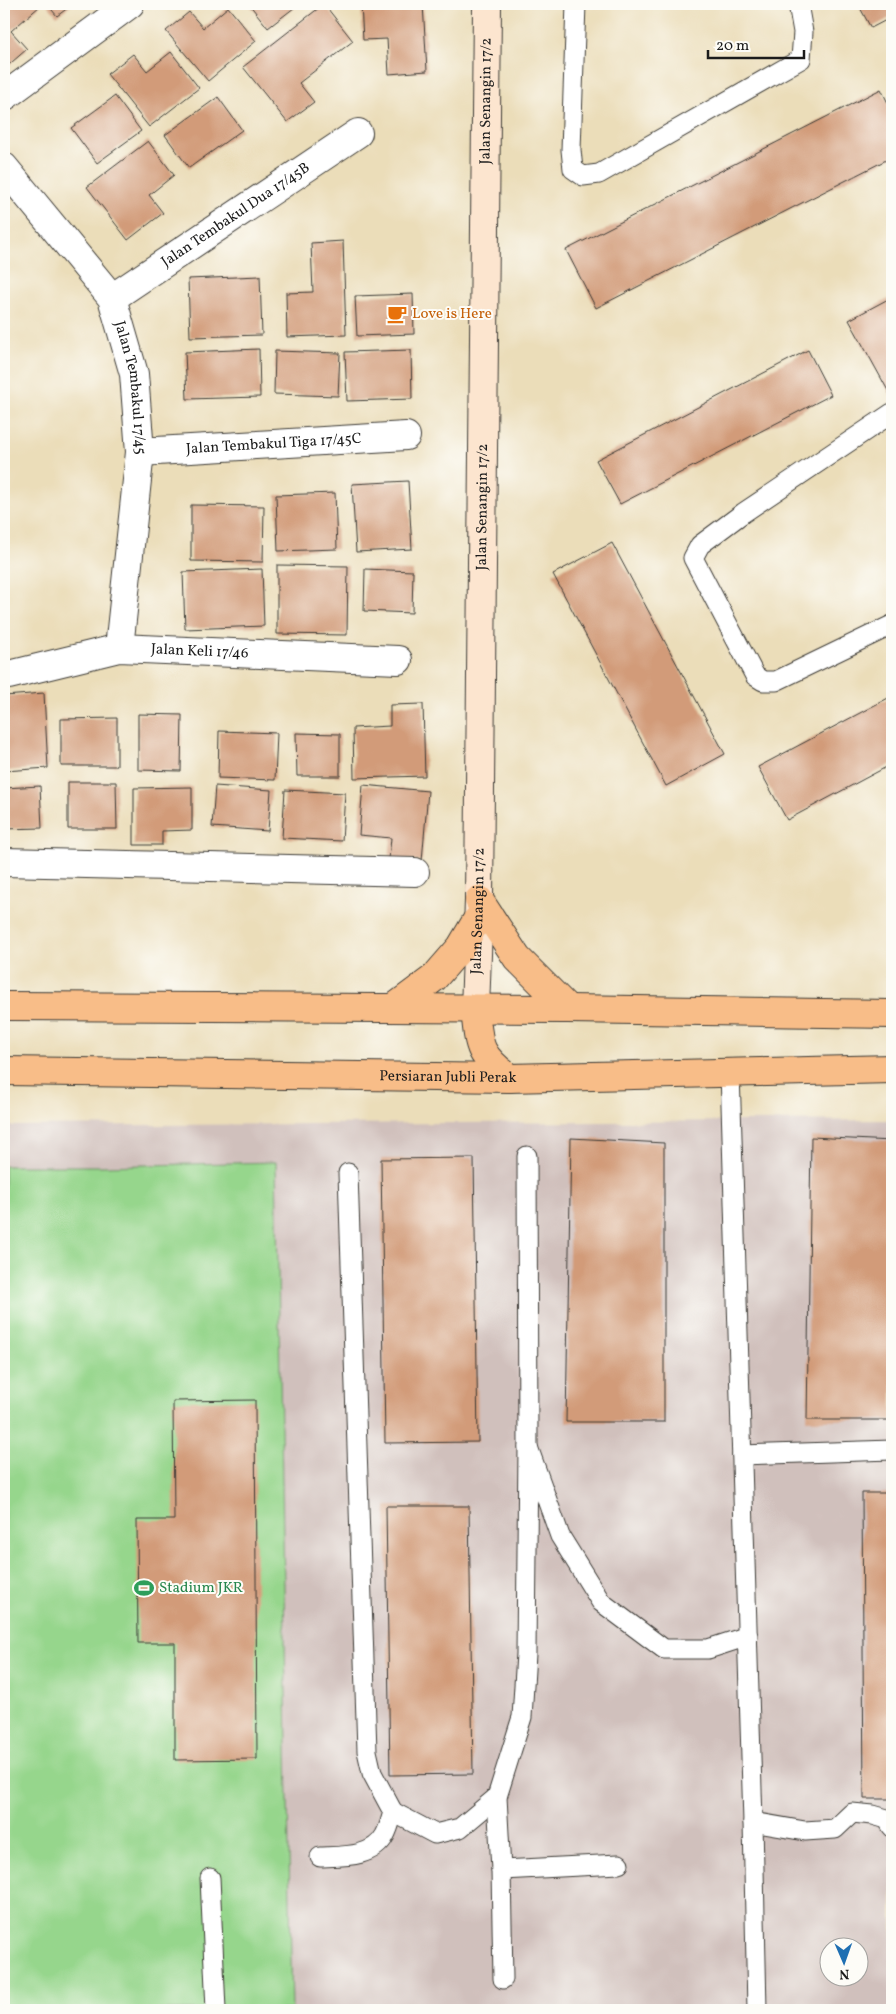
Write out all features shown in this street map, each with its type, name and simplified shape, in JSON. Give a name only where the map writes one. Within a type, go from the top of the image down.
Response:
[{"type":"main road","points":[[395,1007],[434,978],[461,947],[478,910],[517,958],[568,1008]]},
{"type":"main road","points":[[4,1006],[568,1008],[892,1014]]},
{"type":"main road","points":[[474,1009],[478,1040],[482,1051],[490,1063],[509,1078]]},
{"type":"main road","name":"Persiaran Jubli Perak","points":[[4,1071],[509,1078],[892,1069]]},
{"type":"street","points":[[4,97],[130,4]]},
{"type":"street","name":"Jalan Senangin 17/2","points":[[474,1009],[478,910],[487,4]]},
{"type":"street","name":"Jalan Tembakul Dua 17/45B","points":[[112,298],[358,133]]},
{"type":"street","name":"Jalan Tembakul 17/45","points":[[4,167],[112,298],[134,374],[140,452],[119,648]]},
{"type":"street","name":"Jalan Tembakul Tiga 17/45C","points":[[140,452],[406,436]]},
{"type":"street","name":"Jalan Keli 17/46","points":[[4,675],[119,648],[398,660]]},
{"type":"street","points":[[4,862],[415,872]]},
{"type":"lane","points":[[576,4],[571,150],[573,169],[583,176],[599,174],[801,59],[803,32],[798,4]]},
{"type":"lane","points":[[892,414],[743,513],[700,545],[692,558],[755,676],[763,681],[776,681],[892,625]]},
{"type":"lane","points":[[730,1072],[748,1636],[757,2010]]},
{"type":"lane","points":[[503,1979],[501,1870],[497,1797],[522,1717],[526,1654],[528,1447],[526,1156]]},
{"type":"lane","points":[[348,1173],[367,1751],[372,1773],[393,1812],[435,1834],[460,1828],[497,1797]]},
{"type":"lane","points":[[528,1447],[560,1536],[601,1602],[664,1649],[708,1649],[748,1636]]},
{"type":"lane","points":[[742,1455],[892,1450]]},
{"type":"lane","points":[[320,1858],[355,1855],[372,1849],[385,1836],[393,1812]]},
{"type":"lane","points":[[753,1822],[805,1831],[835,1829],[852,1813],[888,1819],[892,1827]]},
{"type":"lane","points":[[501,1870],[619,1864]]},
{"type":"lane","points":[[210,1878],[216,2010]]},
{"type":"shaded area","points":[[892,1120],[892,2010],[4,2010],[4,1126]]},
{"type":"green space","name":"Stadium JKR","points":[[276,1162],[292,2010],[4,2010],[4,1166]]},
{"type":"building","points":[[4,4],[38,4],[40,6],[11,31],[27,49],[4,69]]},
{"type":"building","points":[[47,4],[73,4],[57,16]]},
{"type":"building","points":[[249,4],[299,4],[268,28]]},
{"type":"building","points":[[324,4],[353,41],[299,83],[314,102],[287,122],[243,67]]},
{"type":"building","points":[[361,4],[423,4],[427,71],[389,74],[387,39],[363,40]]},
{"type":"building","points":[[858,4],[892,4],[892,17],[871,28]]},
{"type":"building","points":[[228,7],[256,41],[208,81],[166,31],[189,12],[203,28]]},
{"type":"building","points":[[171,52],[199,88],[149,127],[107,74],[133,54],[147,71]]},
{"type":"building","points":[[881,89],[892,111],[892,157],[596,308],[566,250]]},
{"type":"building","points":[[115,96],[141,131],[97,163],[71,128]]},
{"type":"building","points":[[218,97],[242,130],[189,168],[165,135]]},
{"type":"building","points":[[148,141],[174,175],[149,195],[163,213],[128,240],[87,187]]},
{"type":"building","points":[[343,241],[346,335],[287,337],[286,293],[313,292],[311,243]]},
{"type":"building","points":[[260,276],[262,335],[190,337],[188,279]]},
{"type":"building","points":[[413,294],[414,334],[357,336],[355,296]]},
{"type":"building","points":[[892,297],[892,395],[891,396],[849,320]]},
{"type":"building","points":[[259,349],[260,397],[187,399],[185,352]]},
{"type":"building","points":[[411,350],[412,399],[347,401],[345,352]]},
{"type":"building","points":[[808,350],[831,395],[620,504],[596,460]]},
{"type":"building","points":[[275,351],[340,353],[338,396],[274,394]]},
{"type":"building","points":[[408,481],[412,549],[356,552],[352,484]]},
{"type":"building","points":[[335,493],[337,549],[278,551],[276,495]]},
{"type":"building","points":[[191,505],[264,506],[263,562],[191,561]]},
{"type":"building","points":[[612,543],[725,754],[666,786],[553,574]]},
{"type":"building","points":[[277,565],[348,566],[347,635],[277,634]]},
{"type":"building","points":[[262,569],[264,626],[185,629],[183,572]]},
{"type":"building","points":[[365,569],[413,571],[412,613],[364,611]]},
{"type":"building","points":[[44,693],[48,768],[4,771],[4,696]]},
{"type":"building","points":[[892,696],[892,764],[787,820],[758,767]]},
{"type":"building","points":[[423,704],[425,776],[354,778],[353,728],[390,726],[390,705]]},
{"type":"building","points":[[138,714],[182,715],[181,771],[138,770]]},
{"type":"building","points":[[117,718],[117,766],[61,766],[61,719]]},
{"type":"building","points":[[219,731],[277,733],[275,780],[218,778]]},
{"type":"building","points":[[296,733],[340,734],[340,776],[297,776]]},
{"type":"building","points":[[68,782],[116,782],[117,829],[68,829]]},
{"type":"building","points":[[363,785],[428,791],[422,861],[389,859],[391,838],[359,835]]},
{"type":"building","points":[[40,786],[42,828],[4,829],[4,788]]},
{"type":"building","points":[[215,786],[271,790],[268,831],[212,827]]},
{"type":"building","points":[[192,787],[192,830],[162,831],[162,845],[134,845],[134,788]]},
{"type":"building","points":[[285,790],[345,793],[342,841],[282,838]]},
{"type":"building","points":[[811,1137],[892,1141],[892,1420],[807,1420]]},
{"type":"building","points":[[571,1138],[664,1143],[664,1422],[566,1422]]},
{"type":"building","points":[[474,1158],[478,1442],[385,1443],[381,1159]]},
{"type":"building","points":[[255,1400],[257,1759],[175,1760],[175,1643],[138,1643],[137,1520],[174,1520],[173,1401]]},
{"type":"building","points":[[862,1493],[892,1493],[892,1799],[864,1799]]},
{"type":"building","points":[[386,1506],[469,1506],[473,1774],[390,1775]]},
{"type":"place","name":"Love is Here","points":[[397,314]]},
{"type":"place","name":"Stadium JKR","points":[[144,1588]]}]
